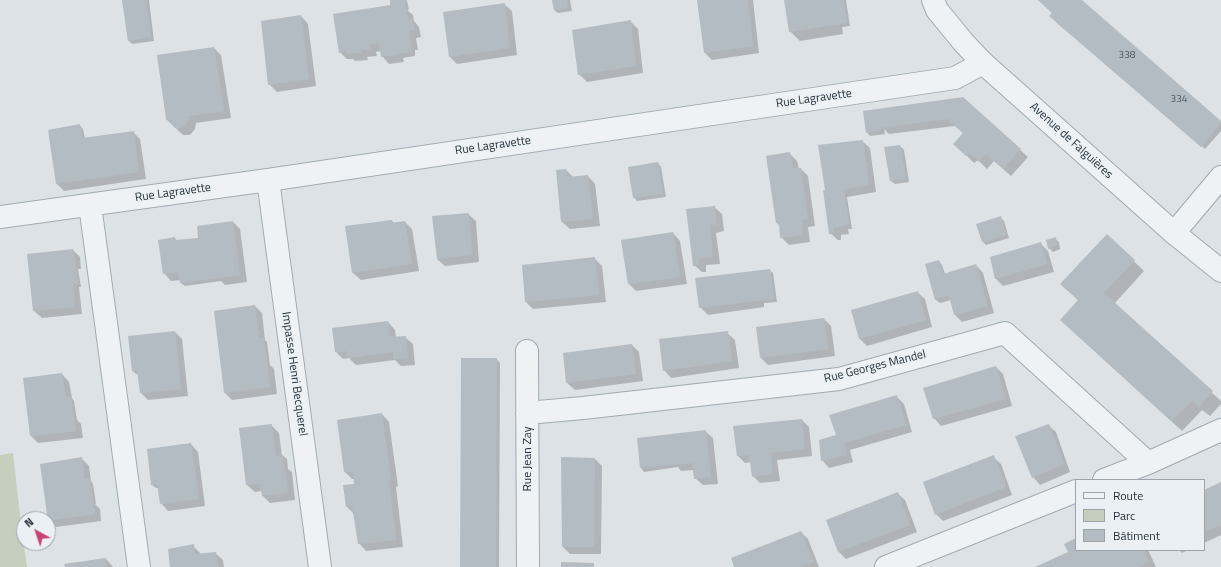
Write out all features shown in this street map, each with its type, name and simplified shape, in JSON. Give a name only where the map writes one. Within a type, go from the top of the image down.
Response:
[{"type":"street","name":"Avenue de Falguières","points":[[933,0],[936,10],[983,63],[1174,233],[1221,271]]},
{"type":"street","name":"Rue Lagravette","points":[[0,217],[268,180],[955,78],[983,63]]},
{"type":"street","points":[[1174,233],[1221,177]]},
{"type":"street","name":"Impasse Henri Becquerel","points":[[268,180],[320,567]]},
{"type":"street","points":[[90,205],[139,567]]},
{"type":"street","name":"Rue Georges Mandel","points":[[527,413],[839,379],[1005,333],[1148,463]]},
{"type":"street","name":"Rue Jean Zay","points":[[527,351],[528,567]]},
{"type":"street","points":[[1107,479],[1148,463],[1221,430]]},
{"type":"street","points":[[886,567],[1075,491]]},
{"type":"green space","points":[[13,453],[19,511],[16,511],[16,551],[25,551],[27,567],[0,567],[0,455]]},
{"type":"building","points":[[122,0],[146,0],[151,37],[128,41]]},
{"type":"building","points":[[390,0],[405,0],[408,20],[412,19],[415,30],[409,31],[412,52],[381,57],[379,43],[370,45],[370,49],[361,50],[361,53],[347,54],[346,51],[339,53],[333,14],[390,5]]},
{"type":"building","points":[[552,0],[567,0],[568,8],[554,10]]},
{"type":"building","points":[[697,0],[748,0],[753,46],[704,53]]},
{"type":"building","points":[[784,0],[844,0],[847,23],[789,32]]},
{"type":"building","points":[[1038,0],[1082,0],[1221,121],[1221,123],[1201,147],[1049,16],[1052,13]]},
{"type":"building","points":[[505,3],[510,48],[449,57],[443,12]]},
{"type":"building","points":[[301,15],[309,79],[268,85],[261,21]]},
{"type":"building","points":[[631,20],[636,66],[578,75],[572,30]]},
{"type":"building","points":[[214,47],[224,111],[189,116],[188,122],[184,126],[181,128],[175,128],[169,119],[166,119],[157,55]]},
{"type":"building","points":[[963,97],[1021,149],[1003,169],[986,154],[979,162],[970,153],[966,156],[953,144],[963,133],[947,119],[881,128],[882,130],[866,133],[863,111]]},
{"type":"building","points":[[80,124],[82,138],[134,131],[139,172],[56,184],[48,130]]},
{"type":"building","points":[[863,140],[869,185],[844,189],[849,225],[834,228],[834,233],[829,234],[823,190],[825,190],[818,145]]},
{"type":"building","points":[[900,145],[906,179],[890,181],[884,147]]},
{"type":"building","points":[[790,152],[793,168],[801,168],[808,219],[802,220],[803,235],[780,238],[779,223],[776,223],[766,156]]},
{"type":"building","points":[[658,162],[663,194],[633,198],[628,167]]},
{"type":"building","points":[[566,169],[567,177],[588,175],[593,219],[561,222],[556,170]]},
{"type":"building","points":[[715,206],[717,224],[710,225],[713,257],[699,259],[699,265],[693,266],[686,209]]},
{"type":"building","points":[[469,213],[472,255],[437,259],[432,216]]},
{"type":"building","points":[[1001,216],[1006,235],[982,242],[976,224]]},
{"type":"building","points":[[392,220],[392,223],[405,221],[412,264],[352,273],[345,226]]},
{"type":"building","points":[[233,221],[240,275],[180,283],[178,272],[163,274],[158,240],[175,237],[175,240],[198,238],[197,226]]},
{"type":"building","points":[[673,232],[680,277],[628,284],[621,240]]},
{"type":"building","points":[[1107,234],[1135,260],[1104,293],[1213,391],[1199,407],[1192,401],[1171,421],[1060,320],[1078,300],[1060,284]]},
{"type":"building","points":[[1056,237],[1057,246],[1048,249],[1046,240]]},
{"type":"building","points":[[1041,242],[1047,264],[995,279],[990,257]]},
{"type":"building","points":[[73,249],[78,283],[73,285],[75,307],[33,311],[27,254]]},
{"type":"building","points":[[595,257],[599,295],[525,302],[522,265]]},
{"type":"building","points":[[939,260],[943,274],[976,264],[988,306],[954,315],[949,296],[935,300],[925,264]]},
{"type":"building","points":[[770,269],[774,299],[699,308],[695,278]]},
{"type":"building","points":[[918,291],[926,320],[859,339],[851,310]]},
{"type":"building","points":[[255,305],[259,338],[264,337],[270,387],[224,393],[214,311]]},
{"type":"building","points":[[824,318],[828,349],[760,358],[756,327]]},
{"type":"building","points":[[388,321],[390,337],[406,336],[408,358],[393,359],[393,352],[348,358],[347,351],[335,352],[332,328]]},
{"type":"building","points":[[175,331],[181,389],[140,393],[137,371],[132,371],[128,336]]},
{"type":"building","points":[[728,331],[732,361],[663,371],[659,339]]},
{"type":"building","points":[[632,344],[636,374],[566,383],[563,353]]},
{"type":"building","points":[[461,358],[497,358],[496,567],[460,567]]},
{"type":"building","points":[[996,366],[1006,399],[933,419],[923,388]]},
{"type":"building","points":[[62,373],[66,397],[71,396],[76,431],[30,436],[23,378]]},
{"type":"building","points":[[897,395],[906,425],[844,443],[847,455],[821,461],[819,440],[836,435],[829,415]]},
{"type":"building","points":[[382,413],[391,479],[389,480],[396,540],[358,544],[352,506],[346,507],[343,485],[354,484],[353,472],[344,472],[337,420]]},
{"type":"building","points":[[802,419],[805,449],[771,453],[773,474],[752,477],[749,455],[737,456],[733,426]]},
{"type":"building","points":[[272,424],[276,456],[283,455],[288,493],[262,496],[260,484],[246,485],[239,428]]},
{"type":"building","points":[[1049,424],[1064,464],[1032,478],[1015,436]]},
{"type":"building","points":[[706,430],[711,477],[694,479],[692,463],[640,468],[637,438]]},
{"type":"building","points":[[191,443],[199,499],[160,504],[157,484],[151,485],[147,449]]},
{"type":"building","points":[[994,455],[1006,487],[935,515],[923,482]]},
{"type":"building","points":[[82,457],[84,479],[90,479],[95,514],[56,520],[56,511],[47,511],[40,464]]},
{"type":"building","points":[[561,457],[595,458],[594,547],[562,547]]},
{"type":"building","points":[[1221,482],[1221,525],[1205,532],[1205,490]]},
{"type":"building","points":[[898,492],[910,525],[838,552],[826,520]]},
{"type":"building","points":[[801,531],[814,562],[800,567],[734,567],[731,558]]},
{"type":"building","points":[[1075,538],[1075,551],[1144,551],[1149,562],[1138,567],[1035,567],[1068,552],[1064,544]]},
{"type":"building","points":[[194,544],[195,554],[216,552],[218,567],[170,567],[168,549]]},
{"type":"building","points":[[106,558],[107,567],[65,567],[64,564]]},
{"type":"building","points":[[561,562],[594,563],[594,567],[561,567]]}]
